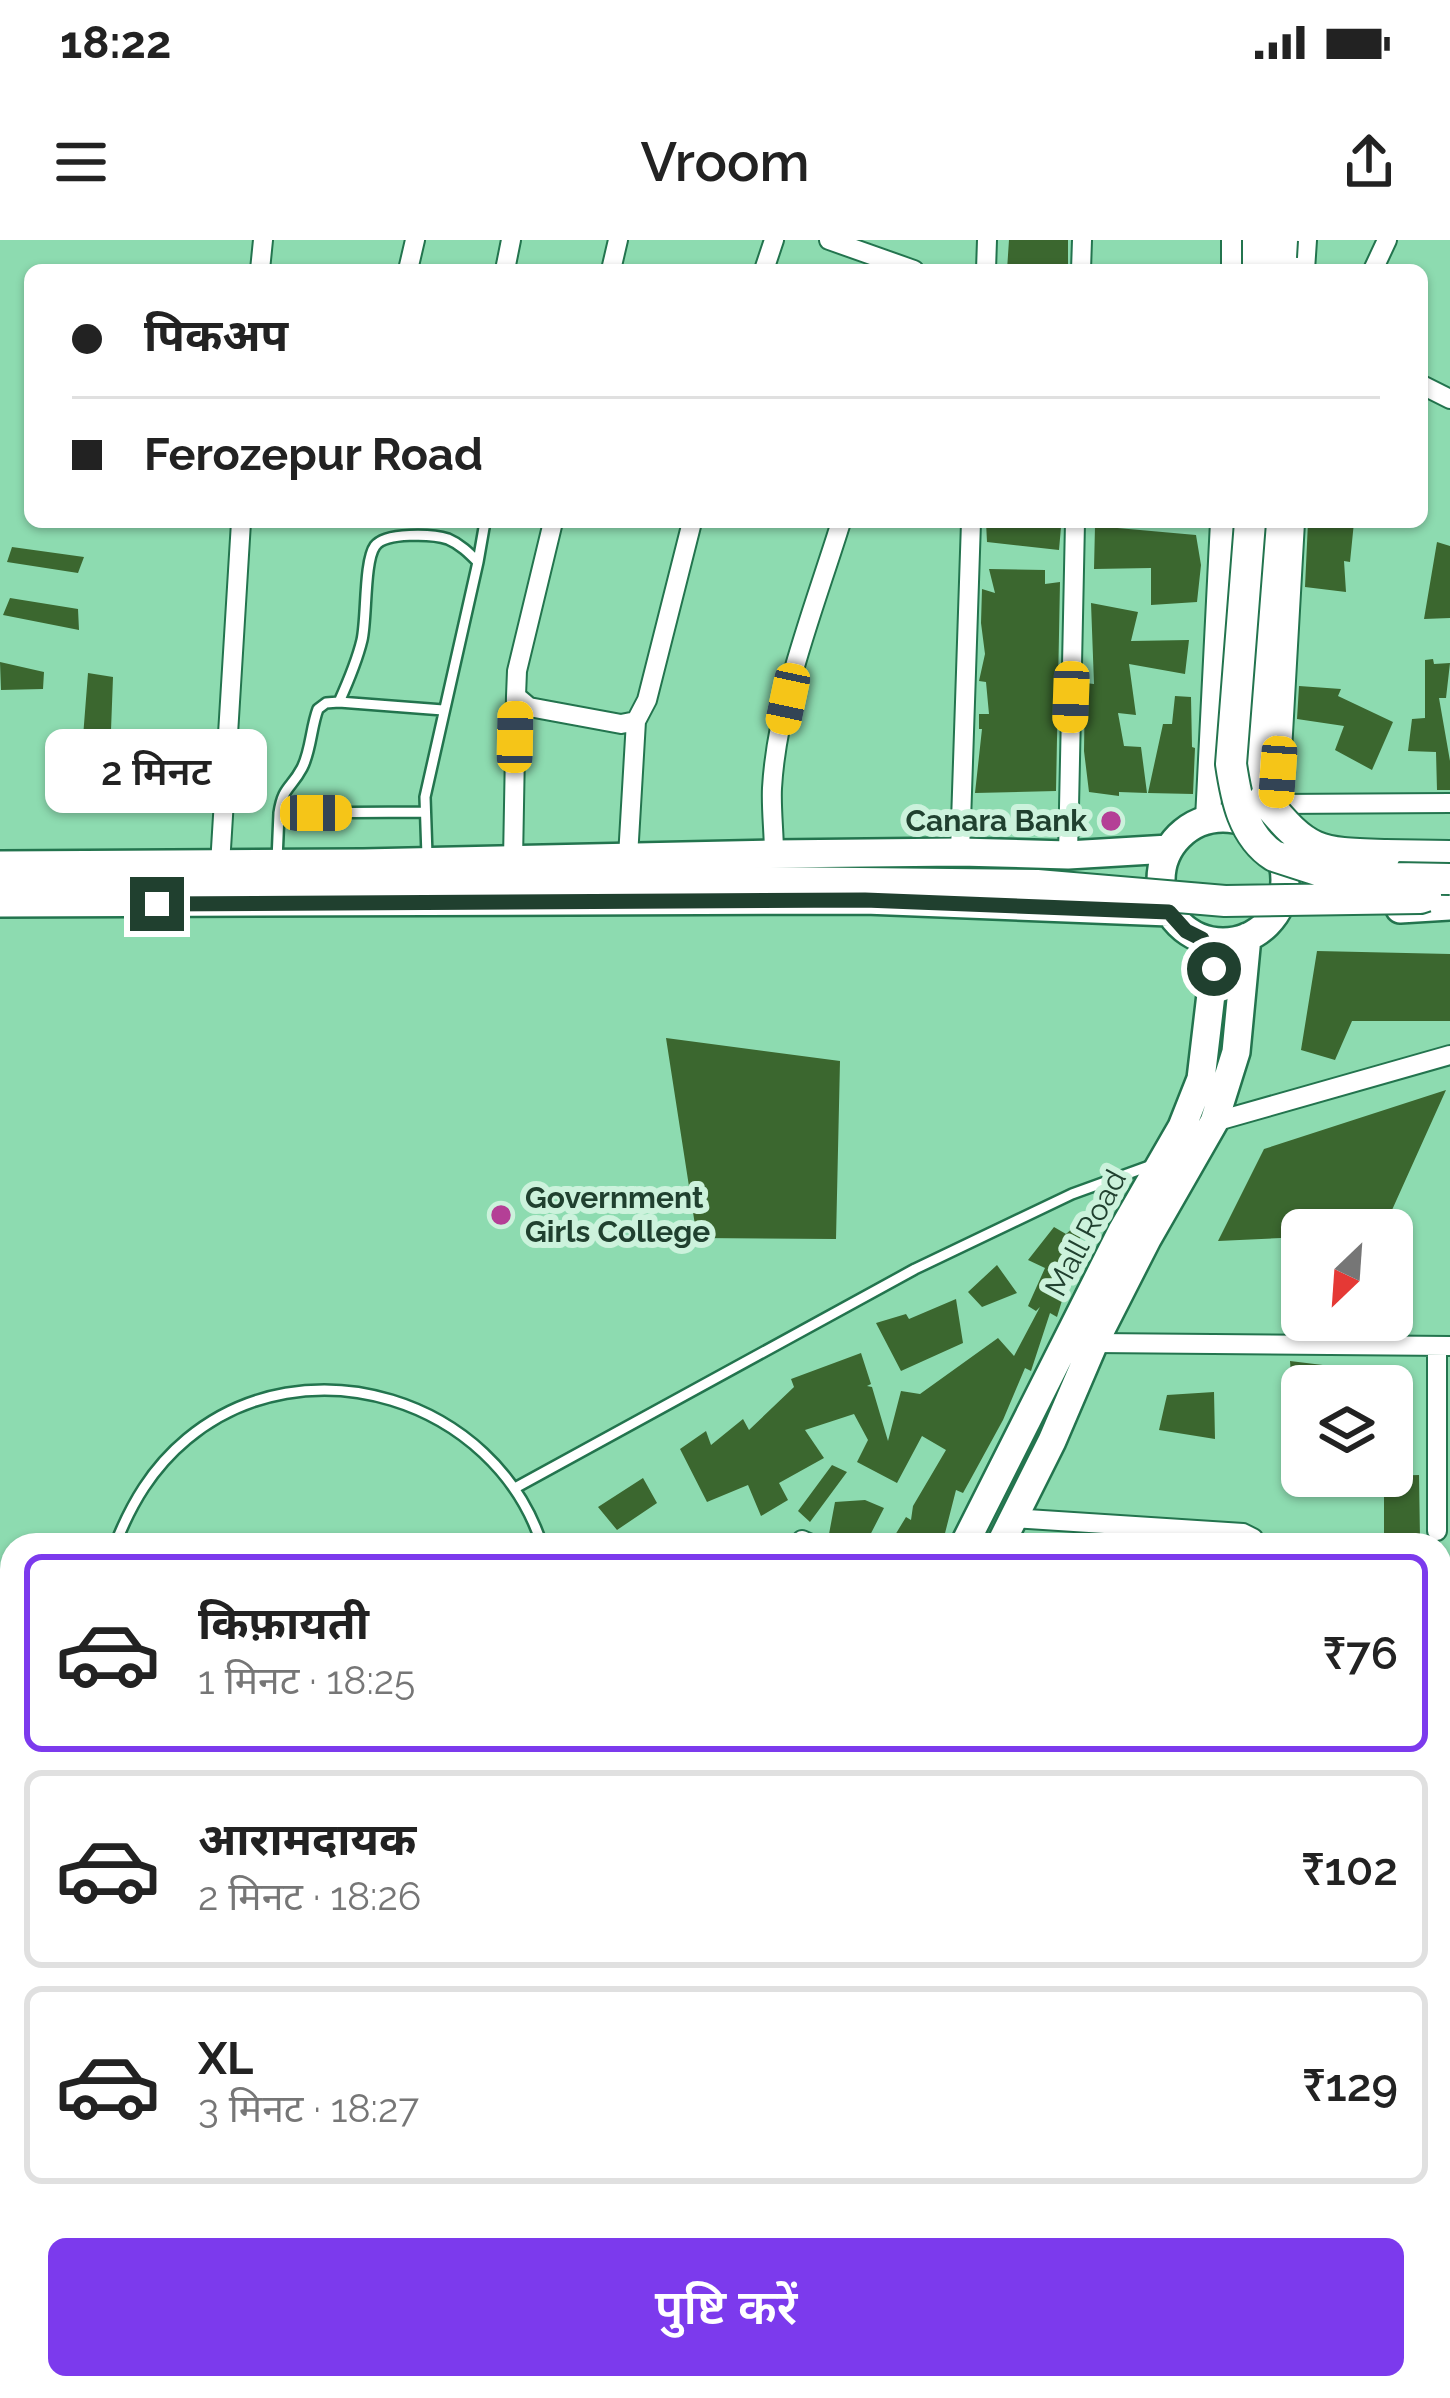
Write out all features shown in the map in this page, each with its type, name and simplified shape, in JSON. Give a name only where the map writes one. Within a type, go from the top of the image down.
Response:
[{"type":"main road","points":[[1250,528],[1231,764],[1236,798],[1263,838],[1264,850],[1339,877],[1450,882]]},
{"type":"main road","points":[[1273,528],[1262,791],[1291,830],[1317,850],[1450,856]]},
{"type":"main road","points":[[1208,819],[1249,824],[1279,853],[1284,894],[1273,916],[1247,938],[1222,943],[1202,939],[1186,931],[1163,902],[1163,860],[1189,827],[1208,819]]},
{"type":"main road","points":[[1263,838],[1450,845]]},
{"type":"main road","points":[[0,865],[961,852],[1061,855],[1169,849]]},
{"type":"main road","points":[[1053,894],[1061,855]]},
{"type":"main road","points":[[0,888],[841,882],[1225,901],[1420,898],[1450,882]]},
{"type":"main road","points":[[0,903],[865,900],[1053,894],[1113,909],[1169,912]]},
{"type":"main road","points":[[1273,916],[1450,906]]},
{"type":"main road","name":"Mall Road","points":[[1006,1533],[1094,1343],[1214,1122],[1235,1052],[1247,938]]},
{"type":"main road","name":"Mall Road","points":[[970,1533],[1122,1232],[1182,1126],[1201,1079],[1214,969],[1202,939]]},
{"type":"street","points":[[829,240],[897,264]]},
{"type":"street","points":[[220,865],[241,528]]},
{"type":"street","points":[[513,860],[517,671],[552,528]]},
{"type":"street","points":[[628,857],[636,721],[647,700],[690,528]]},
{"type":"street","points":[[774,854],[772,790],[777,749],[839,528]]},
{"type":"street","points":[[961,852],[971,528]]},
{"type":"street","points":[[1061,855],[1075,528]]},
{"type":"street","points":[[1208,819],[1223,528]]},
{"type":"street","points":[[1263,838],[1270,802],[1292,528]]},
{"type":"street","points":[[516,696],[529,706],[621,724],[636,721]]},
{"type":"street","points":[[1270,802],[1450,802]]},
{"type":"street","points":[[1214,1122],[1450,1055]]},
{"type":"street","points":[[1094,1343],[1443,1346],[1437,1531]]},
{"type":"street","points":[[1013,1518],[1243,1533]]},
{"type":"lane","points":[[428,862],[424,812],[483,528]]},
{"type":"lane","points":[[339,702],[361,644],[372,554],[379,542],[435,536],[457,544],[478,562]]},
{"type":"lane","points":[[278,863],[284,791],[303,767],[318,709],[339,702],[443,710]]},
{"type":"lane","points":[[279,813],[424,812]]},
{"type":"lane","points":[[515,1488],[915,1269],[1072,1194],[1163,1161]]},
{"type":"lane","points":[[120,1533],[154,1471],[189,1438],[229,1413],[273,1396],[320,1390],[365,1393],[409,1405],[450,1425],[485,1453],[515,1488],[538,1533]]},
{"type":"building","points":[[1009,240],[1068,240],[1068,264],[1007,264]]},
{"type":"building","points":[[986,528],[1061,528],[1059,550],[987,542]]},
{"type":"building","points":[[1095,528],[1196,535],[1201,565],[1197,602],[1151,605],[1151,568],[1094,569]]},
{"type":"building","points":[[1308,528],[1353,528],[1350,562],[1344,561],[1346,592],[1305,587]]},
{"type":"building","points":[[1437,542],[1450,546],[1450,618],[1424,619]]},
{"type":"building","points":[[12,547],[84,557],[78,573],[7,562]]},
{"type":"building","points":[[989,569],[1045,570],[1045,584],[1060,582],[1056,791],[975,793],[982,729],[979,714],[989,714],[986,682],[979,681],[985,654],[982,589],[995,593]]},
{"type":"building","points":[[10,598],[78,609],[79,630],[3,615]]},
{"type":"building","points":[[1091,603],[1138,612],[1131,641],[1189,640],[1185,674],[1129,664],[1136,715],[1118,713],[1124,746],[1141,747],[1147,793],[1089,792],[1084,751],[1085,683],[1094,684]]},
{"type":"building","points":[[1433,659],[1434,664],[1450,663],[1446,698],[1439,698],[1450,790],[1437,790],[1436,752],[1408,751],[1412,719],[1425,718],[1425,660]]},
{"type":"building","points":[[0,662],[44,672],[43,689],[1,690]]},
{"type":"building","points":[[88,673],[113,677],[110,757],[82,750]]},
{"type":"building","points":[[1299,686],[1341,689],[1338,696],[1393,722],[1372,770],[1335,750],[1344,726],[1297,719]]},
{"type":"building","points":[[1175,696],[1191,697],[1193,794],[1148,793],[1163,724],[1172,724]]},
{"type":"building","points":[[1317,951],[1450,954],[1450,1021],[1352,1021],[1335,1060],[1301,1050]]},
{"type":"building","points":[[666,1038],[840,1061],[836,1239],[697,1238]]},
{"type":"building","points":[[1446,1090],[1392,1209],[1281,1209],[1281,1238],[1218,1241],[1264,1149]]},
{"type":"building","points":[[1101,1203],[1116,1206],[1101,1232],[1088,1225],[1050,1287],[1064,1294],[1057,1317],[1050,1313],[1031,1371],[1025,1368],[963,1493],[956,1490],[945,1533],[896,1533],[906,1517],[911,1520],[913,1506],[946,1450],[922,1436],[897,1483],[857,1462],[868,1440],[854,1414],[805,1430],[824,1458],[779,1483],[788,1500],[761,1516],[748,1485],[707,1502],[680,1449],[706,1431],[711,1445],[743,1419],[749,1430],[794,1387],[791,1379],[861,1353],[871,1384],[867,1386],[872,1387],[888,1441],[901,1391],[920,1394],[998,1338],[1014,1356],[1040,1307],[1036,1311],[1028,1306],[1045,1268],[1028,1260],[1054,1227],[1066,1234]]},
{"type":"building","points":[[997,1265],[1017,1293],[982,1307],[968,1292]]},
{"type":"building","points":[[956,1299],[963,1343],[901,1371],[876,1323],[906,1314],[909,1319]]},
{"type":"building","points":[[1214,1392],[1215,1439],[1159,1430],[1167,1395]]},
{"type":"building","points":[[832,1465],[847,1472],[810,1522],[798,1511]]},
{"type":"building","points":[[1413,1475],[1419,1475],[1420,1533],[1384,1533],[1384,1497],[1413,1497]]},
{"type":"building","points":[[643,1478],[657,1503],[617,1530],[598,1507]]},
{"type":"building","points":[[865,1500],[884,1508],[871,1533],[829,1533],[835,1502]]},
{"type":"place","name":"Canara Bank","points":[[1111,821]]},
{"type":"place","name":"Government Girls College","points":[[501,1215]]},
{"type":"route","points":[[157,904],[865,900],[1169,912],[1186,931],[1202,939],[1214,969]]}]
